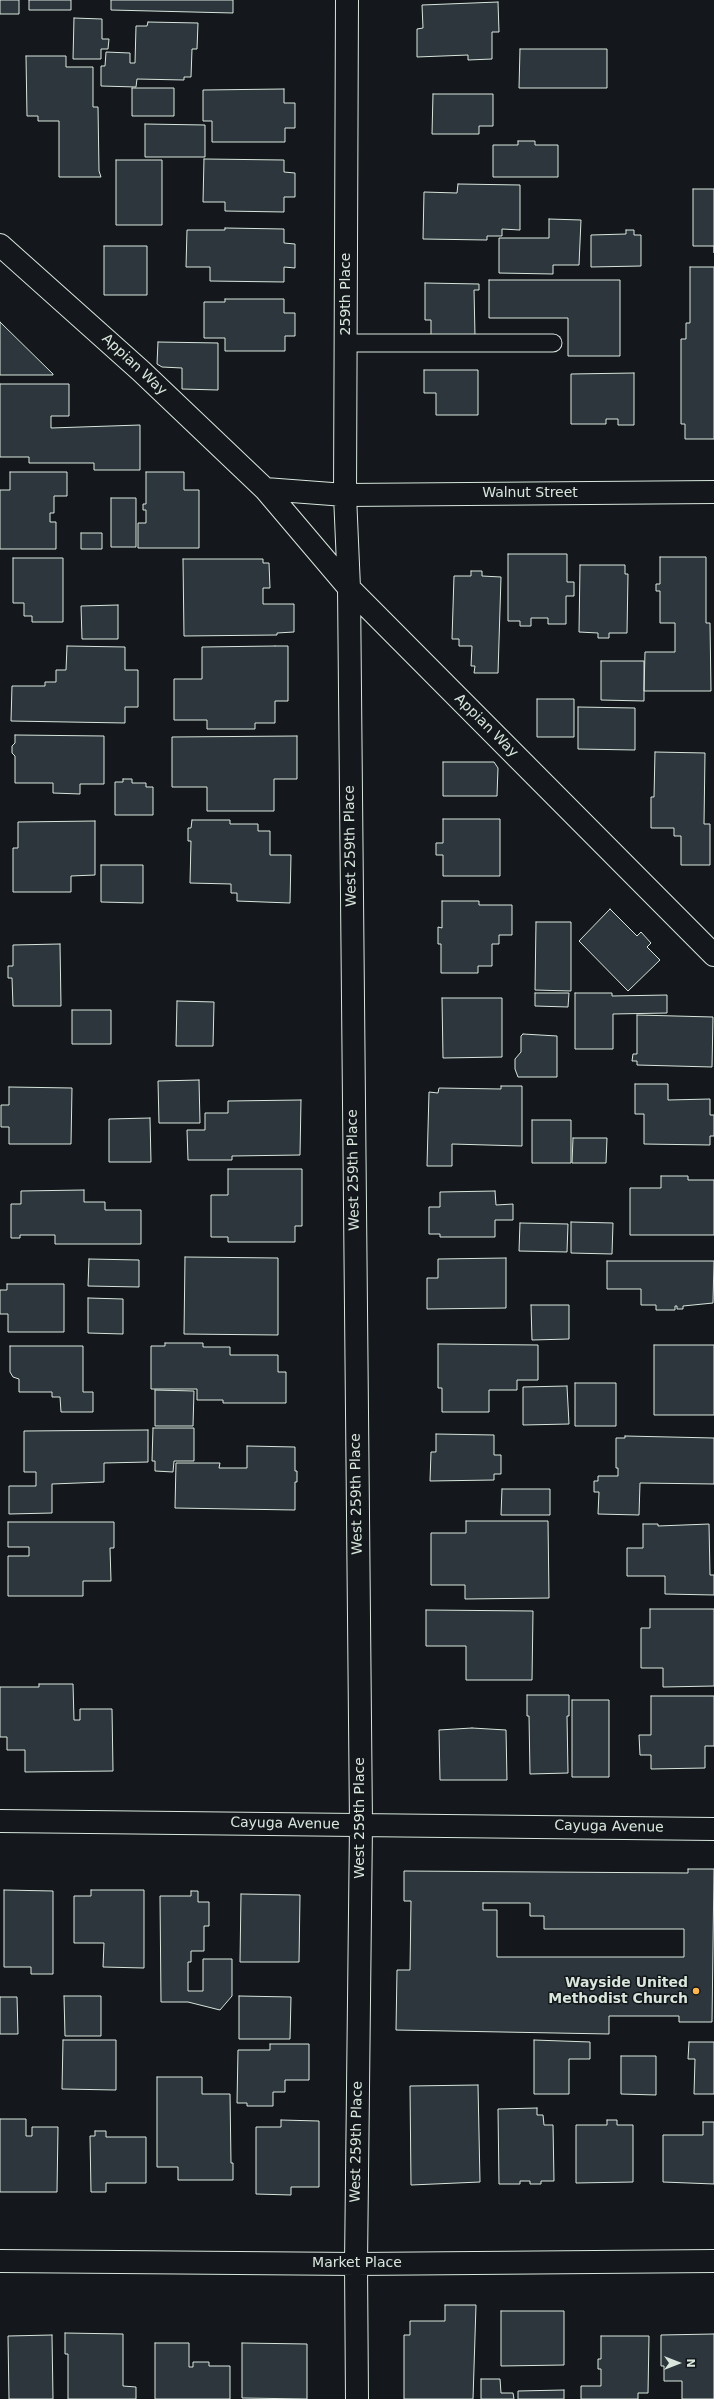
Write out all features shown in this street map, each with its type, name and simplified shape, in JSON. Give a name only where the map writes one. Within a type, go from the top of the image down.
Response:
[{"type":"street","name":"259th Place","points":[[347,0],[345,495],[349,588]]},
{"type":"street","name":"Appian Way","points":[[0,245],[141,371],[265,489],[349,588],[714,955]]},
{"type":"street","points":[[265,489],[345,495]]},
{"type":"street","name":"Walnut Street","points":[[345,495],[714,492]]},
{"type":"street","name":"West 259th Place","points":[[349,588],[361,1824],[356,2264],[357,2399]]},
{"type":"street","name":"Cayuga Avenue","points":[[0,1821],[714,1829]]},
{"type":"street","name":"Market Place","points":[[0,2261],[356,2264],[714,2260]]},
{"type":"lane","points":[[346,343],[553,343]]},
{"type":"building","points":[[0,0],[19,0],[19,14],[0,14]]},
{"type":"building","points":[[29,0],[71,0],[71,10],[29,10]]},
{"type":"building","points":[[111,0],[233,0],[233,13],[111,10]]},
{"type":"building","points":[[498,2],[499,32],[492,32],[492,59],[468,60],[468,55],[417,57],[417,29],[423,28],[422,5]]},
{"type":"building","points":[[74,18],[102,19],[102,39],[109,39],[108,49],[101,49],[101,59],[73,59]]},
{"type":"building","points":[[148,22],[198,23],[197,49],[192,49],[191,77],[184,77],[184,80],[137,79],[136,87],[101,86],[101,66],[105,66],[106,52],[130,53],[130,63],[135,63],[136,26],[147,26]]},
{"type":"building","points":[[520,49],[607,49],[607,88],[519,88]]},
{"type":"building","points":[[26,56],[66,56],[66,67],[93,67],[93,107],[98,107],[99,171],[101,177],[59,177],[59,121],[38,121],[38,116],[27,116]]},
{"type":"building","points":[[132,88],[174,88],[174,116],[132,116]]},
{"type":"building","points":[[284,89],[284,103],[295,103],[295,128],[285,128],[285,142],[212,142],[212,121],[203,121],[203,90]]},
{"type":"building","points":[[433,94],[493,94],[493,126],[479,126],[479,134],[432,134]]},
{"type":"building","points":[[145,124],[205,125],[205,157],[145,157]]},
{"type":"building","points":[[518,141],[535,141],[535,145],[558,145],[558,177],[493,177],[493,145],[518,145]]},
{"type":"building","points":[[204,159],[284,160],[284,172],[295,173],[295,197],[284,197],[284,212],[225,211],[225,202],[203,202]]},
{"type":"building","points":[[116,160],[162,160],[162,225],[116,225]]},
{"type":"building","points":[[458,184],[520,185],[520,230],[502,229],[502,236],[487,236],[487,240],[423,239],[424,192],[457,193]]},
{"type":"building","points":[[693,189],[714,189],[714,246],[693,246]]},
{"type":"building","points":[[549,219],[581,220],[579,265],[553,265],[553,274],[499,273],[499,238],[549,238]]},
{"type":"building","points":[[225,228],[284,229],[284,243],[295,244],[295,268],[284,267],[284,282],[210,281],[210,267],[186,267],[187,230],[225,230]]},
{"type":"building","points":[[626,230],[634,230],[634,235],[641,235],[641,266],[591,267],[591,235],[626,234]]},
{"type":"building","points":[[104,246],[147,246],[147,295],[104,295]]},
{"type":"building","points":[[690,267],[714,267],[714,439],[685,439],[685,424],[681,424],[681,339],[686,339],[686,323],[690,323]]},
{"type":"building","points":[[489,280],[620,280],[620,356],[568,356],[568,318],[489,318]]},
{"type":"building","points":[[425,283],[479,284],[479,290],[474,290],[475,336],[431,337],[431,320],[425,320]]},
{"type":"building","points":[[225,299],[284,299],[284,313],[295,313],[295,336],[285,336],[285,351],[225,351],[225,338],[204,338],[204,302],[225,302]]},
{"type":"building","points":[[0,322],[53,374],[53,375],[0,375]]},
{"type":"building","points":[[158,342],[218,343],[218,390],[182,389],[182,368],[162,367],[157,364]]},
{"type":"building","points":[[424,370],[478,370],[478,415],[436,415],[436,393],[424,393]]},
{"type":"building","points":[[634,373],[634,425],[618,425],[618,419],[606,419],[606,424],[571,424],[571,374]]},
{"type":"building","points":[[0,384],[69,384],[69,416],[51,416],[51,428],[140,425],[140,470],[94,470],[94,463],[29,463],[29,457],[0,457]]},
{"type":"building","points":[[10,472],[67,472],[67,496],[54,496],[54,513],[50,513],[50,522],[56,522],[56,549],[0,549],[0,490],[10,490]]},
{"type":"building","points":[[146,472],[184,472],[184,490],[199,490],[199,548],[138,548],[138,523],[146,523],[146,510],[143,510],[143,504],[146,504]]},
{"type":"building","points":[[111,498],[136,498],[136,547],[111,547]]},
{"type":"building","points":[[81,533],[102,533],[102,549],[81,549]]},
{"type":"building","points":[[508,554],[567,554],[567,582],[574,582],[574,596],[566,596],[566,624],[548,624],[548,618],[531,618],[531,626],[520,626],[520,621],[508,621]]},
{"type":"building","points":[[660,557],[706,557],[706,623],[710,623],[711,691],[644,691],[645,652],[675,652],[675,623],[660,623],[660,591],[656,591],[656,584],[660,584]]},
{"type":"building","points":[[13,558],[63,558],[63,622],[32,622],[32,616],[24,616],[24,603],[13,603]]},
{"type":"building","points":[[183,559],[263,559],[263,563],[269,563],[270,588],[263,588],[263,604],[294,604],[294,632],[277,633],[277,635],[184,636]]},
{"type":"building","points":[[580,565],[625,565],[625,574],[628,574],[627,633],[609,633],[609,638],[598,638],[598,633],[579,632]]},
{"type":"building","points":[[471,571],[482,571],[482,576],[501,577],[498,673],[474,673],[475,666],[471,666],[472,646],[459,646],[459,639],[452,639],[454,576],[471,576]]},
{"type":"building","points":[[118,605],[118,639],[82,639],[81,606]]},
{"type":"building","points":[[67,646],[125,647],[125,670],[138,670],[138,707],[125,707],[125,723],[11,721],[12,686],[45,686],[45,682],[56,682],[56,670],[66,670]]},
{"type":"building","points":[[288,646],[288,701],[275,701],[275,723],[255,723],[255,729],[207,729],[207,720],[174,720],[174,679],[202,679],[202,647]]},
{"type":"building","points":[[601,661],[644,661],[644,701],[601,700]]},
{"type":"building","points":[[537,699],[574,699],[574,737],[537,737]]},
{"type":"building","points":[[578,707],[635,708],[635,750],[578,749]]},
{"type":"building","points":[[15,735],[104,736],[104,784],[80,784],[80,794],[53,793],[53,783],[15,783],[15,756],[12,753],[12,746],[15,743]]},
{"type":"building","points":[[297,736],[297,779],[274,779],[274,811],[207,811],[207,787],[172,787],[172,737]]},
{"type":"building","points":[[655,752],[705,753],[704,824],[710,824],[710,865],[681,865],[681,836],[674,836],[674,828],[651,828],[651,797],[654,797]]},
{"type":"building","points":[[443,762],[494,762],[498,768],[497,796],[443,796]]},
{"type":"building","points":[[123,779],[132,779],[132,783],[146,783],[146,787],[153,787],[153,815],[115,815],[115,782],[123,782]]},
{"type":"building","points":[[443,819],[500,819],[500,876],[443,876],[443,855],[436,855],[436,843],[443,843]]},
{"type":"building","points":[[192,820],[230,820],[230,824],[258,824],[258,831],[270,831],[270,855],[291,855],[290,903],[237,901],[237,893],[231,893],[231,884],[190,883],[191,841],[188,841],[188,828],[191,828]]},
{"type":"building","points":[[95,821],[95,875],[71,876],[71,892],[13,892],[13,848],[18,848],[18,822]]},
{"type":"building","points":[[101,865],[143,865],[143,903],[101,902]]},
{"type":"building","points":[[442,901],[479,901],[479,905],[512,905],[512,935],[499,935],[499,944],[492,944],[492,966],[478,966],[478,973],[441,973],[441,944],[438,944],[438,927],[442,928]]},
{"type":"building","points":[[610,909],[637,936],[641,932],[651,943],[647,947],[660,960],[628,991],[579,941]]},
{"type":"building","points":[[536,922],[571,922],[571,991],[535,990]]},
{"type":"building","points":[[60,944],[61,1006],[13,1006],[12,978],[8,978],[8,966],[13,966],[13,945]]},
{"type":"building","points":[[535,993],[569,993],[568,1007],[535,1006]]},
{"type":"building","points":[[575,993],[612,993],[612,996],[667,995],[667,1013],[613,1014],[613,1049],[575,1049]]},
{"type":"building","points":[[442,998],[502,998],[502,1057],[443,1058]]},
{"type":"building","points":[[177,1001],[214,1002],[213,1046],[176,1046]]},
{"type":"building","points":[[72,1010],[111,1010],[111,1044],[72,1044]]},
{"type":"building","points":[[637,1015],[713,1017],[712,1067],[637,1065],[637,1061],[632,1061],[633,1054],[637,1054]]},
{"type":"building","points":[[523,1034],[557,1036],[557,1077],[518,1077],[515,1069],[515,1059],[521,1052],[521,1036]]},
{"type":"building","points":[[199,1080],[200,1123],[159,1123],[158,1081]]},
{"type":"building","points":[[635,1084],[668,1084],[668,1100],[710,1099],[710,1115],[714,1115],[714,1136],[710,1136],[710,1145],[644,1144],[644,1114],[635,1114]]},
{"type":"building","points":[[501,1086],[522,1086],[522,1146],[452,1144],[452,1166],[427,1166],[429,1092],[438,1093],[439,1088],[501,1089]]},
{"type":"building","points":[[9,1087],[72,1088],[71,1144],[9,1144],[9,1127],[1,1127],[1,1105],[9,1105]]},
{"type":"building","points":[[301,1100],[300,1155],[232,1156],[232,1160],[188,1160],[187,1130],[205,1130],[205,1113],[228,1113],[228,1101]]},
{"type":"building","points":[[150,1118],[151,1162],[109,1162],[109,1119]]},
{"type":"building","points":[[532,1120],[571,1120],[571,1163],[532,1163]]},
{"type":"building","points":[[573,1138],[607,1138],[606,1163],[572,1163]]},
{"type":"building","points":[[228,1169],[302,1169],[302,1226],[295,1226],[295,1242],[228,1242],[228,1237],[211,1237],[211,1195],[228,1195]]},
{"type":"building","points":[[661,1176],[688,1176],[688,1180],[714,1180],[714,1235],[630,1235],[630,1188],[661,1188]]},
{"type":"building","points":[[84,1190],[84,1202],[105,1202],[105,1210],[141,1210],[141,1244],[55,1244],[55,1235],[20,1235],[20,1238],[11,1238],[11,1204],[21,1204],[21,1191]]},
{"type":"building","points":[[495,1191],[496,1205],[513,1204],[513,1220],[495,1220],[495,1237],[440,1237],[440,1234],[429,1234],[429,1207],[440,1207],[440,1192]]},
{"type":"building","points":[[571,1222],[613,1223],[612,1254],[571,1253]]},
{"type":"building","points":[[520,1223],[568,1224],[567,1252],[519,1251]]},
{"type":"building","points":[[185,1257],[278,1258],[278,1335],[184,1334]]},
{"type":"building","points":[[506,1258],[506,1308],[427,1309],[427,1278],[438,1278],[438,1259]]},
{"type":"building","points":[[89,1259],[139,1260],[139,1287],[88,1286]]},
{"type":"building","points":[[607,1261],[714,1261],[713,1303],[683,1306],[683,1309],[677,1309],[677,1306],[675,1306],[675,1310],[656,1310],[656,1305],[641,1305],[641,1289],[607,1289]]},
{"type":"building","points":[[7,1284],[64,1284],[64,1332],[8,1332],[8,1314],[0,1314],[0,1290],[7,1290]]},
{"type":"building","points":[[88,1298],[123,1299],[123,1334],[88,1333]]},
{"type":"building","points":[[531,1305],[569,1305],[569,1339],[532,1340]]},
{"type":"building","points":[[165,1343],[203,1343],[203,1347],[230,1347],[230,1355],[278,1355],[278,1372],[286,1372],[286,1403],[223,1403],[223,1400],[197,1400],[197,1389],[151,1389],[151,1346],[165,1346]]},
{"type":"building","points":[[438,1344],[538,1345],[538,1380],[517,1380],[517,1390],[489,1390],[489,1412],[442,1412],[442,1388],[438,1388]]},
{"type":"building","points":[[654,1345],[714,1345],[714,1415],[654,1415]]},
{"type":"building","points":[[10,1346],[83,1346],[83,1392],[93,1392],[93,1412],[61,1412],[60,1397],[52,1397],[52,1392],[19,1392],[19,1379],[13,1377],[10,1372]]},
{"type":"building","points":[[575,1383],[616,1383],[616,1426],[575,1426]]},
{"type":"building","points":[[567,1386],[569,1424],[523,1425],[523,1387]]},
{"type":"building","points":[[155,1390],[194,1391],[193,1426],[155,1426]]},
{"type":"building","points":[[153,1428],[194,1428],[194,1461],[174,1461],[173,1472],[155,1471],[155,1461],[152,1461]]},
{"type":"building","points":[[148,1430],[148,1462],[104,1463],[104,1482],[52,1484],[52,1513],[9,1514],[9,1486],[36,1486],[36,1472],[24,1472],[24,1431]]},
{"type":"building","points":[[436,1434],[494,1435],[494,1455],[501,1455],[501,1474],[494,1474],[494,1480],[430,1481],[431,1452],[436,1452]]},
{"type":"building","points":[[625,1436],[714,1438],[714,1484],[640,1483],[639,1515],[598,1514],[599,1492],[594,1492],[594,1481],[598,1481],[598,1476],[618,1476],[618,1468],[616,1468],[616,1438],[625,1438]]},
{"type":"building","points":[[247,1446],[295,1447],[295,1471],[297,1471],[297,1482],[295,1482],[295,1510],[175,1508],[176,1463],[220,1463],[219,1468],[247,1468]]},
{"type":"building","points":[[502,1489],[550,1489],[550,1515],[501,1515]]},
{"type":"building","points":[[466,1521],[548,1521],[549,1598],[465,1599],[465,1585],[431,1585],[431,1533],[466,1533]]},
{"type":"building","points":[[8,1522],[114,1522],[114,1548],[110,1548],[111,1581],[83,1581],[83,1596],[8,1596],[8,1556],[29,1556],[29,1547],[8,1547]]},
{"type":"building","points":[[643,1524],[658,1524],[658,1526],[709,1524],[710,1575],[714,1575],[714,1595],[665,1594],[665,1576],[627,1576],[627,1548],[643,1548]]},
{"type":"building","points":[[650,1609],[714,1609],[714,1686],[663,1687],[663,1668],[641,1668],[641,1628],[650,1628]]},
{"type":"building","points":[[426,1610],[533,1611],[532,1680],[466,1680],[466,1646],[426,1646]]},
{"type":"building","points":[[39,1684],[73,1684],[74,1720],[80,1720],[80,1709],[112,1709],[113,1771],[25,1772],[25,1750],[7,1750],[7,1737],[0,1737],[0,1687],[39,1687]]},
{"type":"building","points":[[527,1695],[569,1695],[569,1716],[567,1716],[568,1773],[530,1774],[529,1716],[527,1716]]},
{"type":"building","points":[[651,1696],[714,1696],[714,1746],[705,1746],[705,1768],[651,1769],[651,1755],[640,1755],[639,1735],[651,1735]]},
{"type":"building","points":[[572,1700],[609,1700],[609,1777],[572,1777]]},
{"type":"building","points":[[472,1728],[506,1730],[507,1780],[440,1780],[439,1730]]},
{"type":"building","points":[[688,1869],[714,1869],[712,2022],[679,2022],[679,2016],[609,2016],[609,2034],[396,2030],[397,1970],[410,1970],[411,1901],[404,1901],[404,1871],[688,1873]],"holes":[[[483,1903],[530,1903],[530,1916],[544,1916],[544,1929],[684,1929],[684,1957],[497,1957],[497,1910],[483,1910]]]},
{"type":"building","points":[[4,1890],[53,1891],[53,1974],[31,1974],[31,1967],[4,1967]]},
{"type":"building","points":[[91,1890],[144,1890],[144,1968],[103,1967],[104,1943],[74,1943],[74,1896],[91,1896]]},
{"type":"building","points":[[191,1891],[198,1891],[198,1902],[209,1902],[209,1926],[204,1926],[204,1951],[191,1951],[191,1962],[188,1962],[188,1991],[203,1991],[203,1959],[232,1959],[232,1996],[220,2010],[188,2002],[161,2002],[160,1896],[191,1896]]},
{"type":"building","points":[[241,1894],[300,1895],[299,1962],[240,1962]]},
{"type":"building","points":[[64,1996],[101,1996],[101,2036],[65,2036]]},
{"type":"building","points":[[239,1996],[291,1997],[290,2039],[239,2039]]},
{"type":"building","points":[[0,1997],[17,1997],[18,2034],[0,2034]]},
{"type":"building","points":[[63,2040],[116,2040],[116,2090],[62,2089]]},
{"type":"building","points":[[534,2040],[590,2042],[590,2059],[569,2059],[569,2094],[534,2094]]},
{"type":"building","points":[[689,2042],[714,2042],[714,2094],[694,2094],[695,2059],[688,2059]]},
{"type":"building","points":[[270,2044],[309,2044],[309,2080],[285,2080],[285,2092],[273,2092],[273,2106],[247,2106],[247,2103],[237,2103],[238,2050],[270,2050]]},
{"type":"building","points":[[621,2056],[656,2056],[656,2095],[621,2094]]},
{"type":"building","points":[[157,2077],[202,2077],[202,2094],[230,2094],[231,2163],[233,2163],[233,2180],[178,2180],[178,2167],[157,2167]]},
{"type":"building","points":[[478,2085],[480,2182],[411,2185],[410,2086]]},
{"type":"building","points":[[537,2108],[537,2115],[543,2115],[544,2125],[553,2125],[554,2181],[541,2181],[541,2184],[530,2184],[530,2181],[520,2181],[520,2184],[499,2184],[498,2109]]},
{"type":"building","points":[[0,2119],[26,2119],[26,2136],[32,2136],[32,2127],[58,2127],[57,2192],[0,2192]]},
{"type":"building","points":[[281,2120],[319,2121],[319,2187],[291,2187],[291,2195],[256,2194],[256,2127],[281,2127]]},
{"type":"building","points":[[607,2120],[617,2120],[617,2125],[633,2125],[633,2182],[576,2183],[576,2125],[607,2125]]},
{"type":"building","points":[[703,2122],[714,2122],[714,2184],[663,2182],[663,2135],[703,2135]]},
{"type":"building","points":[[95,2131],[106,2131],[106,2137],[146,2137],[146,2183],[106,2183],[106,2192],[91,2192],[90,2136],[95,2136]]},
{"type":"building","points":[[445,2305],[476,2305],[473,2399],[404,2399],[404,2335],[410,2335],[410,2321],[445,2321]]},
{"type":"building","points":[[501,2311],[564,2311],[564,2365],[501,2366]]},
{"type":"building","points":[[65,2333],[123,2334],[123,2386],[136,2387],[136,2399],[68,2399],[68,2354],[65,2354]]},
{"type":"building","points":[[714,2334],[714,2399],[682,2399],[682,2381],[664,2381],[664,2366],[661,2366],[661,2335]]},
{"type":"building","points":[[52,2335],[53,2399],[9,2399],[8,2336]]},
{"type":"building","points":[[601,2336],[649,2336],[648,2393],[638,2393],[638,2399],[581,2399],[581,2386],[601,2386],[601,2369],[598,2369],[598,2359],[601,2359]]},
{"type":"building","points":[[155,2343],[189,2343],[189,2367],[193,2367],[193,2362],[209,2362],[209,2366],[230,2366],[230,2399],[155,2399]]},
{"type":"building","points":[[242,2343],[307,2344],[307,2399],[242,2398]]},
{"type":"building","points":[[481,2379],[500,2379],[501,2393],[513,2393],[514,2399],[481,2399]]},
{"type":"building","points":[[564,2390],[564,2399],[518,2399],[518,2391]]},
{"type":"place","name":"Wayside United Methodist Church","points":[[696,1991]]}]
